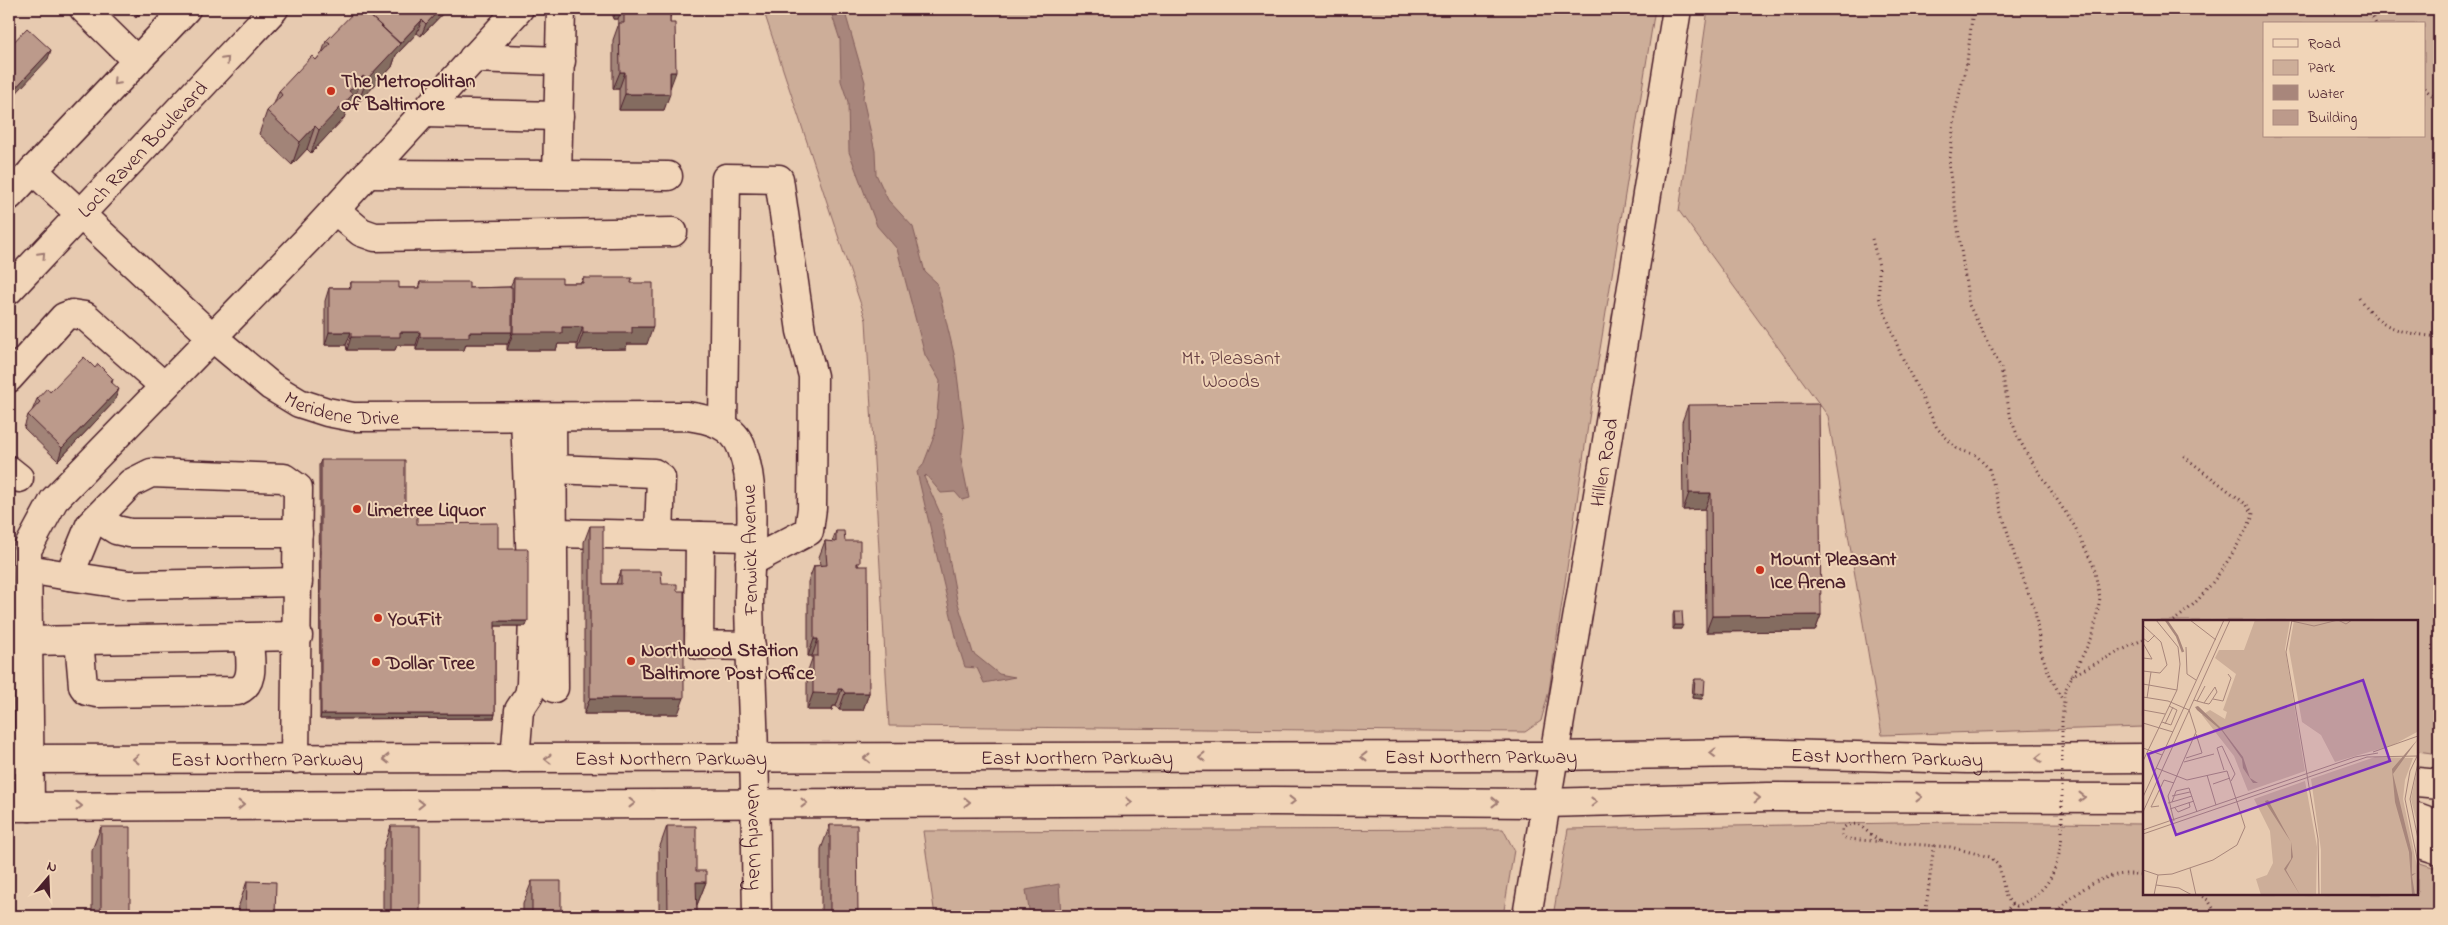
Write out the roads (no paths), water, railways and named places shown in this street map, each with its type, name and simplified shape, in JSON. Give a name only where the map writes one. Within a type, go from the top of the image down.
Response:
[{"type":"main road","points":[[84,9],[136,61]]},
{"type":"main road","points":[[9,196],[186,9]]},
{"type":"main road","name":"Loch Raven Boulevard","points":[[9,290],[274,9]]},
{"type":"main road","points":[[19,807],[19,704],[28,641],[21,551],[54,500],[335,210],[518,9]]},
{"type":"main road","points":[[557,175],[561,9]]},
{"type":"main road","name":"Hillen Road","points":[[1527,916],[1606,453],[1677,9]]},
{"type":"main road","points":[[473,58],[561,61]]},
{"type":"main road","points":[[423,113],[559,116]]},
{"type":"main road","name":"Meridene Drive","points":[[33,170],[211,336],[271,386],[299,403],[327,412],[353,417],[687,416],[709,419],[728,430]]},
{"type":"main road","points":[[368,174],[668,176]]},
{"type":"main road","points":[[554,533],[700,536],[751,550],[810,531],[814,376],[801,331],[779,179],[726,178],[728,430]]},
{"type":"main road","points":[[335,210],[361,232],[375,237],[673,232]]},
{"type":"main road","points":[[9,378],[64,317],[72,314],[85,316],[164,386]]},
{"type":"main road","points":[[515,759],[519,710],[529,695],[531,684],[533,615],[526,417]]},
{"type":"main road","points":[[552,417],[554,688]]},
{"type":"main road","name":"Fenwick Avenue","points":[[728,430],[742,447],[747,468],[751,550],[754,758]]},
{"type":"main road","points":[[553,469],[654,473],[662,478],[659,535]]},
{"type":"main road","points":[[69,576],[90,525],[131,483],[151,473],[284,478],[298,488],[298,636],[295,759]]},
{"type":"main road","points":[[97,518],[116,530],[130,533],[298,532]]},
{"type":"main road","points":[[700,536],[699,645],[751,646]]},
{"type":"main road","points":[[21,551],[69,576],[129,585],[298,582]]},
{"type":"main road","points":[[28,641],[298,636]]},
{"type":"main road","points":[[80,640],[83,686],[87,691],[97,693],[237,691],[245,688],[250,682],[249,638]]},
{"type":"main road","name":"East Northern Parkway","points":[[19,759],[1553,756],[1744,753],[1968,759],[2143,758]]},
{"type":"main road","name":"Waverly Way","points":[[754,758],[757,916]]},
{"type":"main road","points":[[2418,782],[2439,784]]},
{"type":"main road","name":"East Northern Parkway","points":[[19,807],[755,803],[1546,803],[1768,797],[2143,798]]},
{"type":"main road","points":[[2418,817],[2439,825]]},
{"type":"main road","points":[[2418,843],[2439,850]]},
{"type":"water","points":[[830,9],[844,9],[865,82],[863,99],[875,151],[876,174],[888,200],[913,227],[925,272],[937,283],[955,358],[964,431],[961,459],[969,498],[962,500],[955,492],[941,493],[926,475],[924,477],[941,515],[957,600],[973,653],[999,674],[1015,677],[984,683],[977,668],[965,667],[958,645],[917,472],[923,465],[935,434],[940,381],[925,355],[897,249],[877,226],[849,152],[848,102],[841,81],[840,40]]},
{"type":"water","points":[[1059,884],[1061,915],[1073,916],[1030,916],[1026,890]]},
{"type":"place","name":"The Metropolitan of Baltimore","points":[[331,91]]},
{"type":"place","name":"Limetree Liquor","points":[[357,509]]},
{"type":"place","name":"Mount Pleasant Ice Arena","points":[[1760,570]]},
{"type":"place","name":"YouFit","points":[[378,618]]},
{"type":"place","name":"Northwood Station Baltimore Post Office","points":[[631,661]]},
{"type":"place","name":"Dollar Tree","points":[[376,662]]},
{"type":"park label","name":"Mt. Pleasant Woods","points":[[1231,368]]}]
